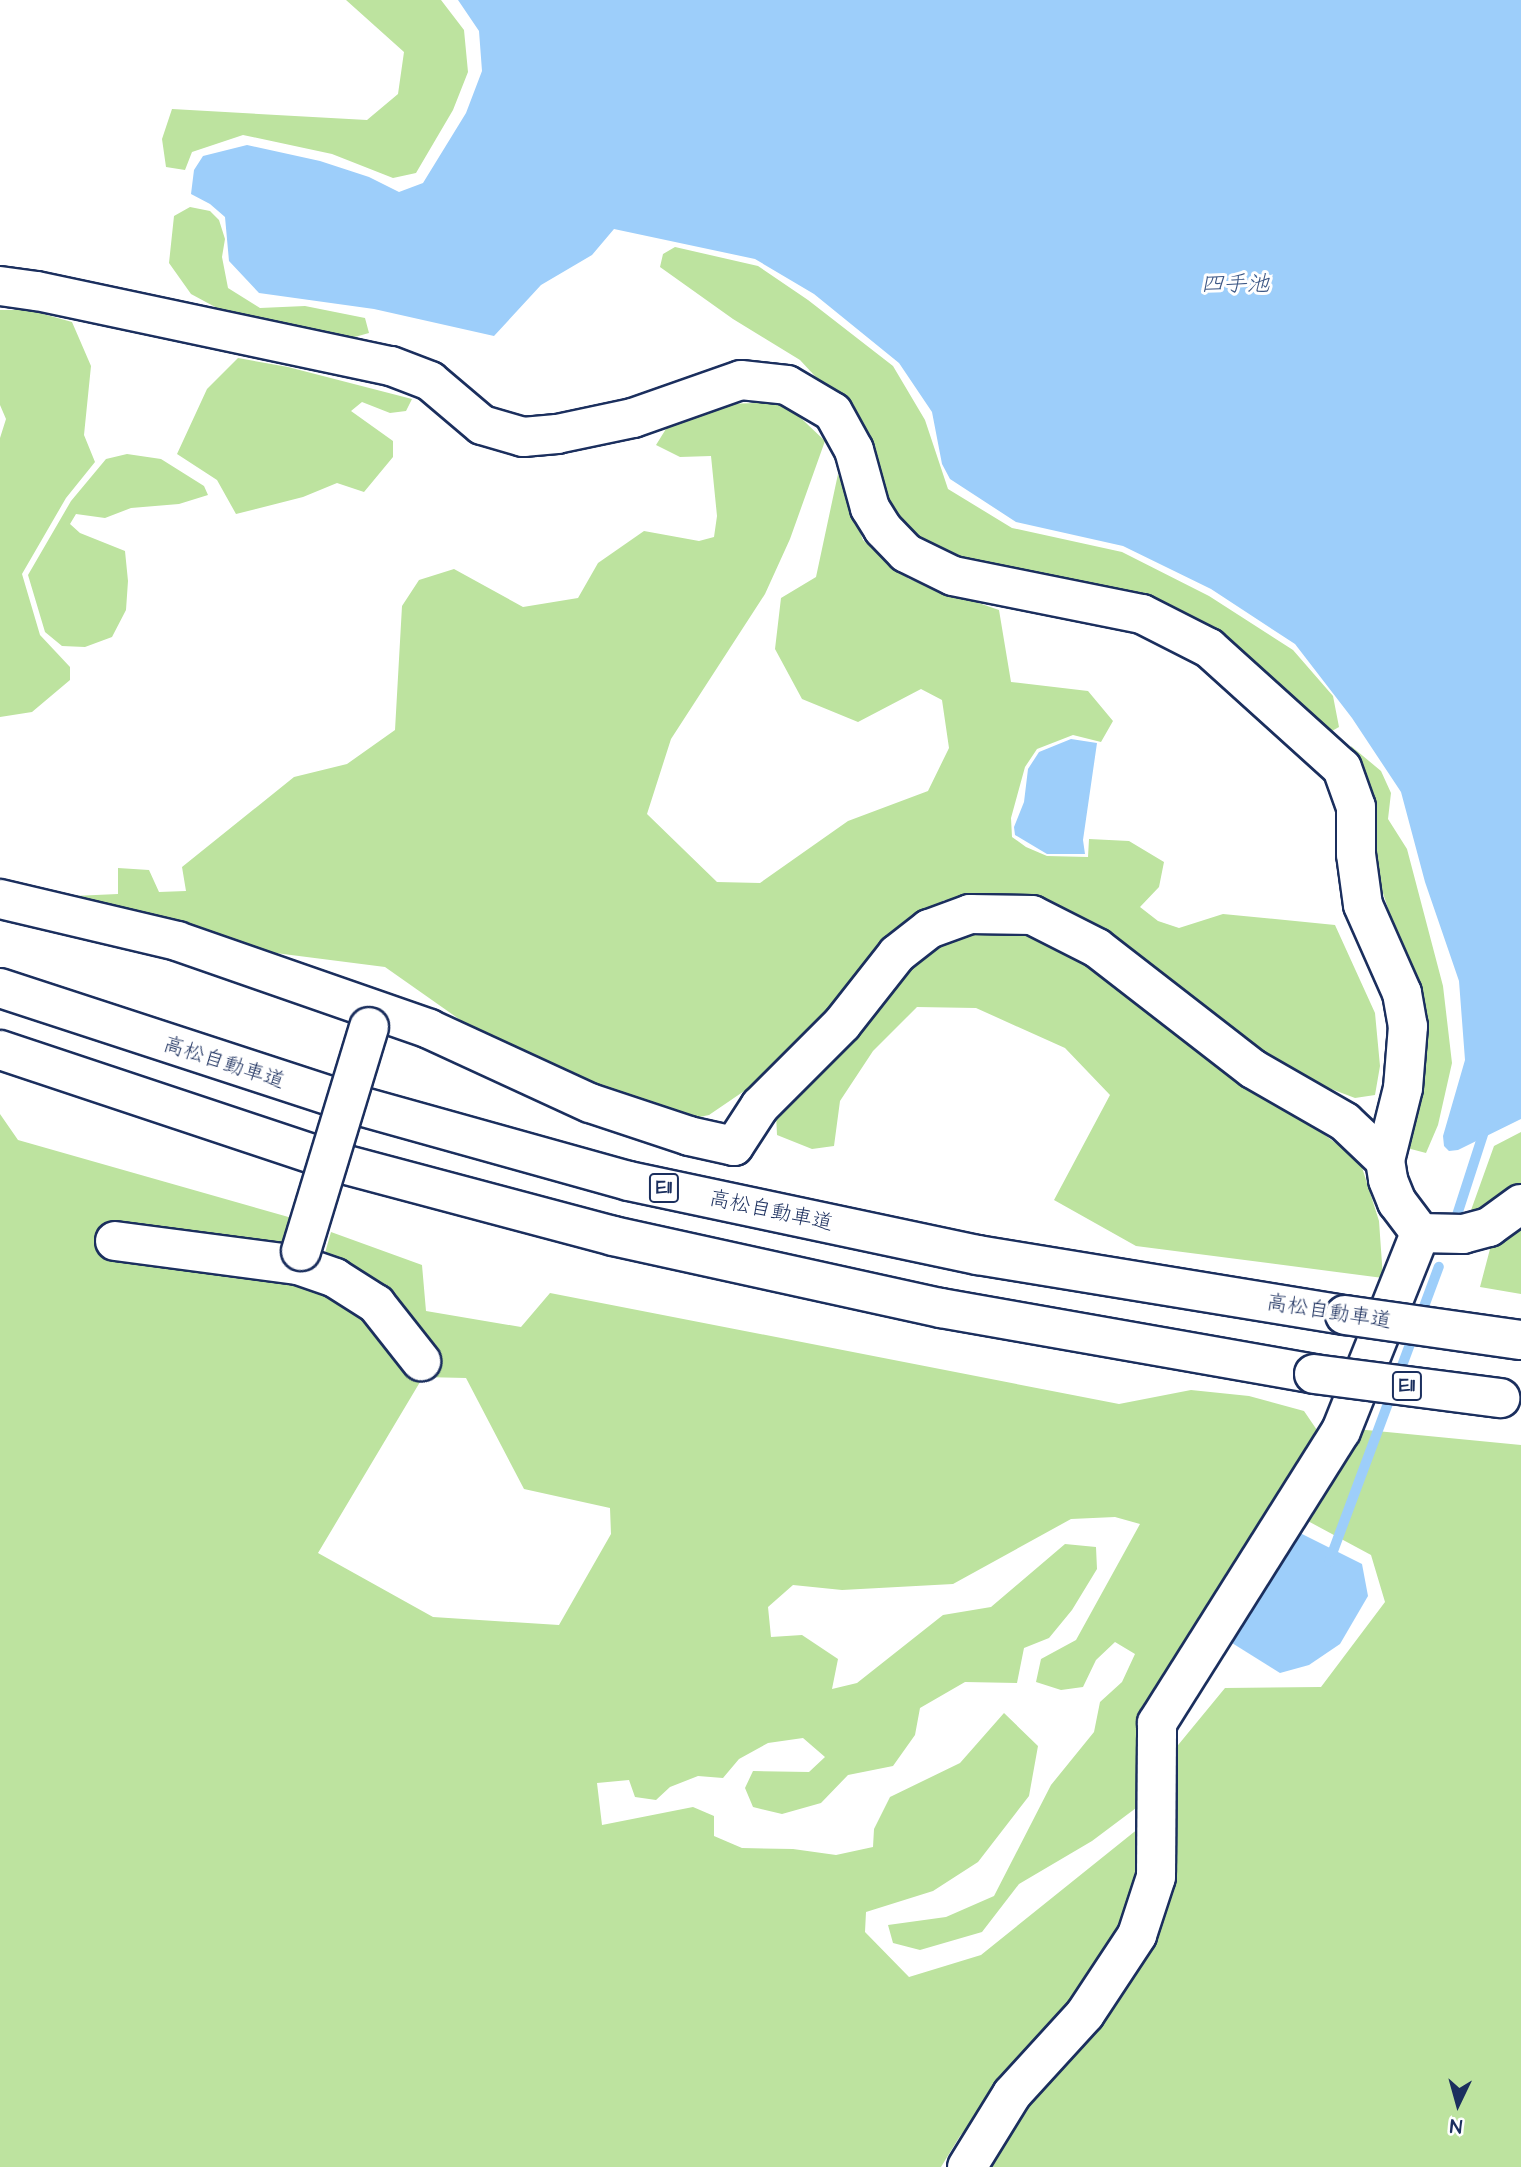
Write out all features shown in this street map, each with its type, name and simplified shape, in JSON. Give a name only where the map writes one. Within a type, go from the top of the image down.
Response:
[{"type":"main road","points":[[0,286],[51,293],[391,366],[430,381],[482,425],[523,437],[557,434],[633,418],[741,380],[787,385],[833,412],[854,450],[870,508],[883,529],[906,553],[953,576],[1142,614],[1209,648],[1342,768],[1356,807],[1356,854],[1363,905],[1402,993],[1408,1026],[1403,1087],[1385,1160],[1388,1180],[1397,1202],[1420,1233]]},
{"type":"main road","points":[[0,899],[177,941],[371,1018],[429,1029],[590,1103],[689,1136],[734,1146],[760,1106],[842,1024],[897,954],[907,946],[929,929],[970,914],[1032,915],[1097,948],[1253,1069],[1345,1122],[1385,1160]]},
{"type":"main road","name":"高松自動車道","points":[[0,988],[360,1106],[629,1181],[978,1255],[1345,1315],[1521,1340]]},
{"type":"main road","points":[[299,1258],[371,1018]]},
{"type":"main road","name":"E11","points":[[0,1051],[343,1164],[613,1236],[941,1308],[1314,1374],[1511,1399]]},
{"type":"main road","points":[[1420,1233],[1463,1234],[1489,1227],[1521,1203]]},
{"type":"main road","points":[[967,2167],[1012,2094],[1085,2014],[1137,1935],[1156,1877],[1157,1723],[1341,1431],[1420,1233]]},
{"type":"main road","points":[[115,1241],[299,1258],[376,1304],[421,1361]]},
{"type":"green space","points":[[346,0],[441,0],[464,30],[468,72],[453,110],[416,173],[393,178],[332,154],[243,135],[192,152],[185,170],[166,167],[162,139],[172,109],[367,120],[398,94],[404,52]]},
{"type":"green space","points":[[190,207],[210,211],[219,220],[225,239],[222,257],[228,288],[260,308],[305,306],[365,318],[369,333],[337,342],[243,322],[191,294],[169,263],[174,216]]},
{"type":"green space","points":[[675,247],[758,266],[808,300],[893,366],[925,420],[948,489],[1012,528],[1122,552],[1209,596],[1293,650],[1333,696],[1339,727],[1325,735],[1223,642],[914,547],[881,509],[851,415],[800,360],[733,319],[660,267],[663,254]]},
{"type":"green space","points":[[0,310],[29,310],[72,322],[91,366],[84,435],[95,462],[66,498],[22,574],[40,635],[70,667],[70,680],[32,712],[0,717],[0,438],[6,419],[0,405]]},
{"type":"green space","points":[[238,358],[288,367],[412,399],[406,411],[390,413],[362,402],[351,411],[393,441],[393,457],[364,492],[337,483],[303,497],[236,514],[217,480],[177,454],[207,389]]},
{"type":"green space","points":[[784,402],[825,441],[790,539],[765,594],[671,739],[647,814],[717,882],[760,883],[848,821],[928,791],[949,748],[942,700],[921,689],[858,722],[802,699],[775,649],[781,598],[816,577],[838,474],[863,540],[909,579],[999,610],[1011,682],[1088,691],[1113,721],[1101,742],[1073,735],[1037,749],[1025,767],[1011,818],[1012,837],[1026,847],[1047,856],[1088,857],[1089,839],[1129,841],[1164,862],[1159,887],[1140,907],[1158,921],[1179,928],[1223,914],[1335,925],[1375,1013],[1380,1066],[1375,1095],[1355,1098],[1305,1079],[1203,1010],[1014,898],[944,900],[841,993],[797,1055],[709,1115],[676,1122],[476,1031],[385,967],[245,949],[29,898],[118,894],[118,868],[149,870],[159,892],[186,891],[182,867],[294,777],[347,764],[395,730],[402,606],[419,580],[454,569],[523,607],[578,598],[598,563],[644,531],[699,541],[714,537],[717,516],[711,456],[680,457],[656,445],[674,416],[726,404]]},
{"type":"green space","points":[[127,454],[161,459],[204,486],[208,495],[179,504],[131,508],[105,518],[76,514],[70,524],[80,533],[125,551],[128,581],[126,610],[112,637],[85,647],[62,646],[45,632],[28,575],[71,501],[106,459]]},
{"type":"green space","points":[[1351,746],[1381,771],[1391,793],[1388,819],[1407,849],[1443,986],[1452,1063],[1438,1125],[1426,1153],[1407,1148],[1403,954],[1379,881],[1373,825]]},
{"type":"green space","points":[[971,927],[1014,927],[1068,946],[1360,1161],[1379,1221],[1383,1278],[1136,1246],[1054,1200],[1110,1095],[1065,1048],[976,1008],[917,1007],[873,1051],[840,1101],[834,1146],[812,1149],[777,1135],[776,1114],[927,947]]},
{"type":"green space","points":[[0,1114],[18,1140],[292,1218],[283,1252],[203,1266],[226,1277],[315,1288],[331,1232],[422,1265],[426,1311],[521,1327],[550,1293],[1119,1404],[1191,1390],[1249,1396],[1304,1411],[1319,1433],[1145,1721],[1144,1802],[1092,1841],[1019,1884],[982,1932],[920,1950],[893,1943],[888,1925],[946,1917],[994,1896],[1051,1785],[1094,1732],[1100,1702],[1122,1682],[1135,1654],[1115,1642],[1096,1660],[1083,1687],[1061,1690],[1036,1682],[1041,1659],[1076,1640],[1140,1524],[1115,1517],[1071,1519],[953,1584],[842,1590],[793,1585],[768,1607],[771,1637],[802,1635],[838,1659],[832,1689],[857,1683],[943,1615],[991,1607],[1065,1544],[1096,1547],[1097,1569],[1072,1610],[1049,1638],[1024,1648],[1017,1683],[965,1682],[920,1708],[915,1735],[893,1766],[848,1775],[821,1803],[782,1814],[753,1807],[745,1788],[753,1771],[809,1772],[825,1757],[803,1738],[768,1743],[739,1759],[723,1778],[698,1776],[670,1787],[656,1800],[635,1797],[629,1780],[597,1783],[602,1825],[693,1807],[714,1816],[714,1836],[742,1848],[793,1849],[836,1855],[873,1847],[874,1829],[890,1797],[960,1763],[1004,1713],[1038,1746],[1029,1796],[978,1862],[933,1891],[866,1912],[865,1932],[909,1977],[981,1955],[1144,1824],[1125,1926],[1072,2007],[960,2136],[941,2167],[0,2167]],"holes":[[[423,1377],[466,1378],[524,1489],[610,1508],[611,1534],[559,1625],[433,1617],[318,1553]]]},
{"type":"green space","points":[[1521,1132],[1521,1294],[1480,1287],[1490,1249],[1470,1213],[1494,1146]]},
{"type":"green space","points":[[1356,1429],[1521,1445],[1521,2167],[987,2167],[1022,2109],[1155,1942],[1176,1864],[1174,1750],[1225,1688],[1321,1687],[1385,1602],[1371,1555],[1306,1520]]},
{"type":"water","name":"四手池","points":[[458,0],[1521,0],[1521,1119],[1458,1150],[1449,1151],[1444,1146],[1443,1136],[1465,1060],[1459,981],[1425,882],[1401,792],[1352,718],[1295,644],[1211,589],[1123,546],[1016,522],[950,479],[942,464],[932,412],[899,363],[814,294],[755,259],[614,229],[592,255],[541,285],[494,336],[374,309],[259,293],[229,261],[225,217],[210,204],[191,194],[194,170],[203,156],[247,145],[320,161],[369,177],[399,192],[423,183],[466,113],[482,71],[479,31]]},
{"type":"water","points":[[1071,739],[1097,743],[1083,840],[1085,854],[1047,854],[1015,835],[1014,827],[1024,802],[1028,769],[1039,752]]},
{"type":"water","points":[[1300,1533],[1362,1564],[1368,1596],[1340,1644],[1309,1665],[1280,1673],[1232,1643]]},
{"type":"waterway","points":[[1457,1215],[1486,1125]]},
{"type":"waterway","points":[[1329,1562],[1439,1267]]}]
